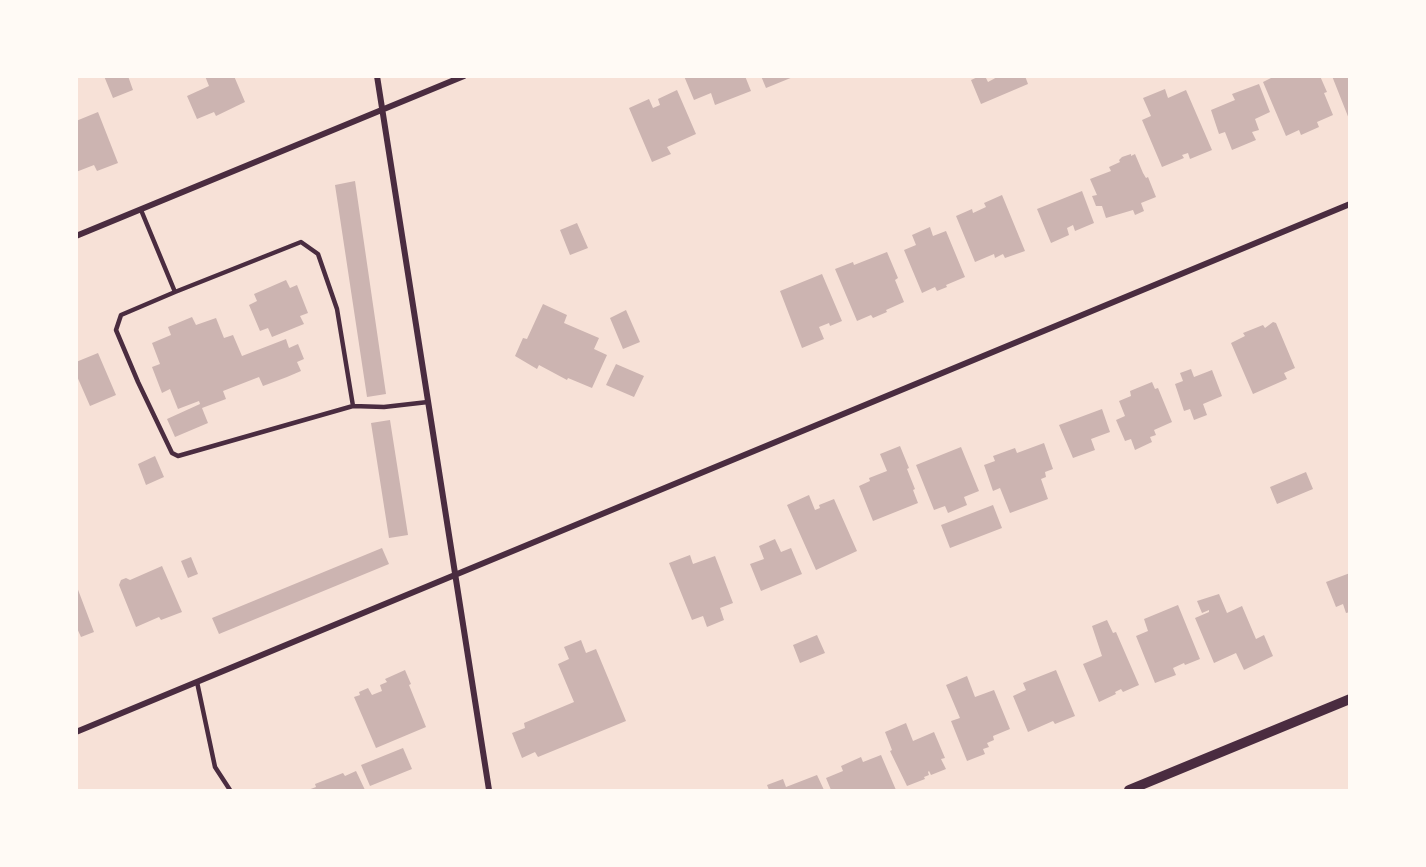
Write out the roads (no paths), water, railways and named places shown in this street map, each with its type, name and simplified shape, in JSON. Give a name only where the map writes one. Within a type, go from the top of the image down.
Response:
[{"type":"street","points":[[377,76],[489,790]]},
{"type":"street","points":[[76,236],[464,76]]},
{"type":"street","points":[[76,732],[1350,204]]},
{"type":"street","points":[[1129,790],[1350,699]]},
{"type":"lane","points":[[141,210],[175,292]]},
{"type":"lane","points":[[353,406],[337,309],[318,254],[301,242],[121,315],[116,330],[172,453],[178,456],[353,406],[384,407],[428,402]]},
{"type":"lane","points":[[197,682],[214,767],[230,790]]}]
